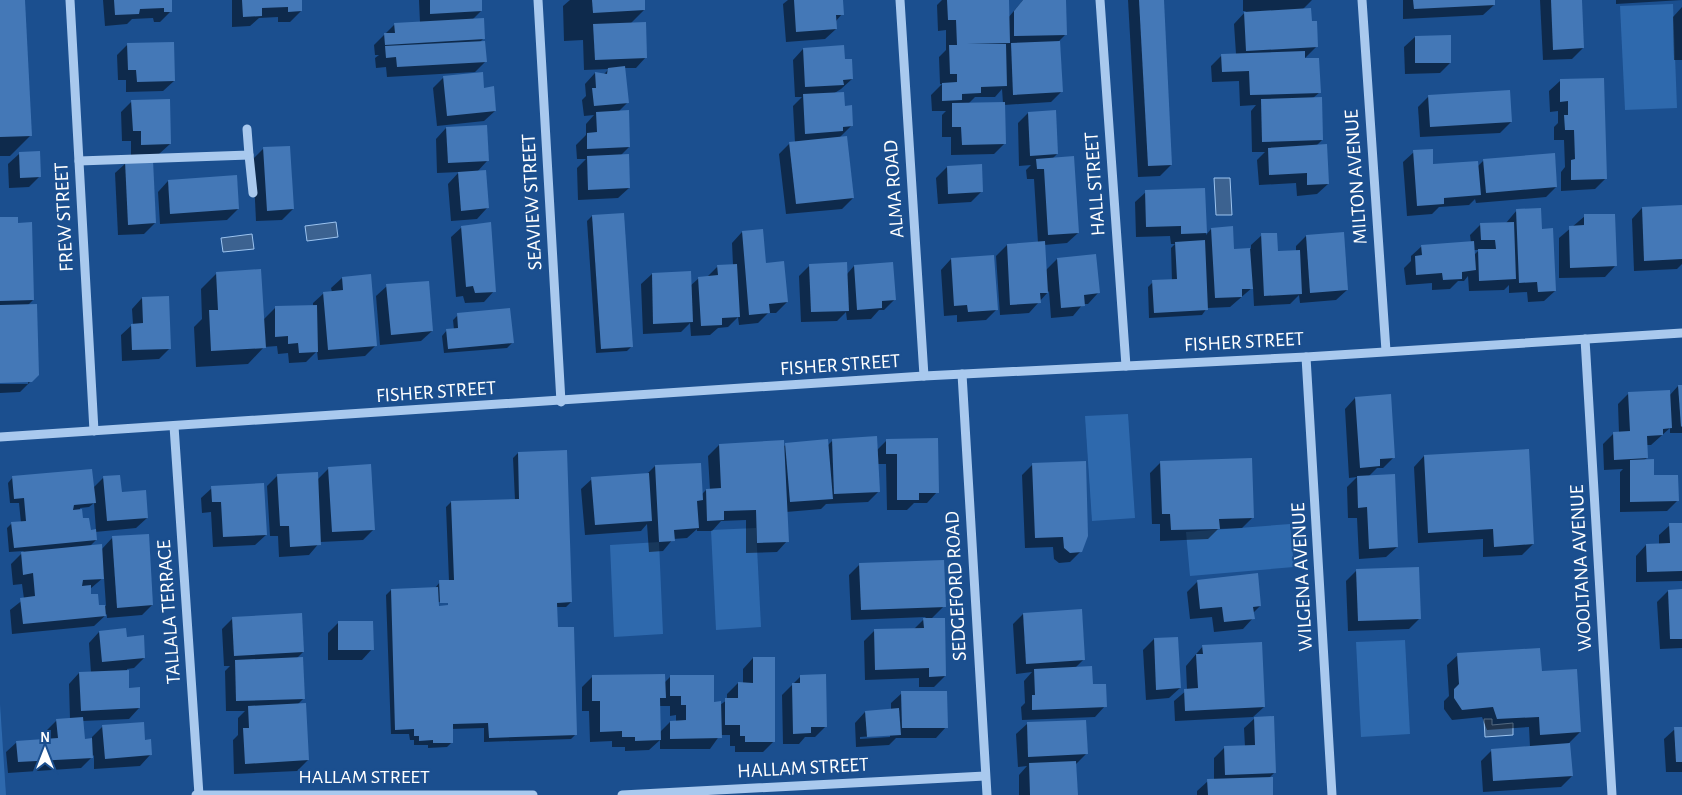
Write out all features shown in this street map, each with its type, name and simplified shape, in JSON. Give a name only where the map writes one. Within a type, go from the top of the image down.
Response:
[{"type":"street","name":"FREW STREET","points":[[70,0],[94,431]]},
{"type":"street","name":"SEAVIEW STREET","points":[[538,0],[561,402]]},
{"type":"street","name":"ALMA ROAD","points":[[900,0],[924,376]]},
{"type":"street","name":"HALL STREET","points":[[1100,0],[1126,366]]},
{"type":"street","name":"MILTON AVENUE","points":[[1362,0],[1386,352]]},
{"type":"street","points":[[247,129],[253,193]]},
{"type":"street","points":[[79,161],[249,155]]},
{"type":"street","name":"FISHER STREET","points":[[0,437],[561,402],[924,376],[1306,357],[1682,333]]},
{"type":"street","name":"WOOLTANA AVENUE","points":[[1585,339],[1612,795]]},
{"type":"street","name":"WILGENA AVENUE","points":[[1306,357],[1332,795]]},
{"type":"street","name":"SEDGEFORD ROAD","points":[[962,374],[987,795]]},
{"type":"street","name":"TALLALA TERRACE","points":[[174,426],[198,795]]},
{"type":"street","name":"HALLAM STREET","points":[[622,795],[985,776]]},
{"type":"street","name":"HALLAM STREET","points":[[198,795],[533,795]]},
{"type":"shaded area","points":[[1673,4],[1677,108],[1625,110],[1620,6]]},
{"type":"shaded area","points":[[1214,178],[1230,178],[1232,215],[1216,215]]},
{"type":"shaded area","points":[[336,222],[338,237],[307,241],[305,226]]},
{"type":"shaded area","points":[[252,234],[254,249],[223,252],[221,238]]},
{"type":"shaded area","points":[[1128,414],[1135,518],[1092,521],[1085,416]]},
{"type":"shaded area","points":[[1290,524],[1294,567],[1190,576],[1186,532]]},
{"type":"shaded area","points":[[756,528],[761,627],[716,630],[711,530]]},
{"type":"shaded area","points":[[659,542],[663,634],[614,637],[610,545]]},
{"type":"shaded area","points":[[1405,640],[1410,734],[1361,737],[1356,642]]},
{"type":"shaded area","points":[[0,704],[6,795],[0,795]]},
{"type":"shaded area","points":[[1484,719],[1492,719],[1492,725],[1513,723],[1513,735],[1485,737]]},
{"type":"building","points":[[0,0],[25,0],[32,136],[0,137]]},
{"type":"building","points":[[114,0],[172,0],[172,12],[164,12],[164,8],[140,9],[139,14],[115,15]]},
{"type":"building","points":[[242,0],[302,0],[302,11],[288,12],[288,7],[262,8],[262,16],[243,17]]},
{"type":"building","points":[[430,0],[482,0],[482,11],[430,14]]},
{"type":"building","points":[[592,0],[645,0],[645,10],[593,13]]},
{"type":"building","points":[[794,0],[843,0],[844,15],[836,15],[837,29],[796,32]]},
{"type":"building","points":[[947,0],[1009,0],[1010,43],[967,44],[1006,44],[1007,86],[981,87],[981,93],[962,94],[962,100],[942,101],[942,83],[957,82],[957,74],[950,74],[949,45],[957,45],[956,20],[948,20]]},
{"type":"building","points":[[1023,0],[1066,0],[1067,35],[1014,36],[1014,11]]},
{"type":"building","points":[[1139,0],[1164,0],[1172,165],[1148,166]]},
{"type":"building","points":[[1413,0],[1495,0],[1495,5],[1414,9]]},
{"type":"building","points":[[1551,0],[1582,0],[1584,48],[1553,50]]},
{"type":"building","points":[[1311,8],[1312,21],[1317,21],[1318,47],[1246,51],[1244,12]]},
{"type":"building","points":[[484,18],[485,39],[385,45],[384,33],[395,33],[394,23]]},
{"type":"building","points":[[646,22],[647,58],[595,60],[593,24]]},
{"type":"building","points":[[1451,35],[1451,63],[1415,63],[1415,36]]},
{"type":"building","points":[[485,41],[487,62],[397,67],[396,57],[386,58],[385,46]]},
{"type":"building","points":[[1060,41],[1063,92],[1013,95],[1011,43]]},
{"type":"building","points":[[174,42],[175,81],[137,82],[136,70],[128,70],[127,43]]},
{"type":"building","points":[[844,45],[845,59],[852,59],[853,79],[843,80],[844,85],[805,87],[803,48]]},
{"type":"building","points":[[1305,51],[1305,58],[1319,58],[1321,93],[1250,95],[1249,71],[1222,72],[1221,54]]},
{"type":"building","points":[[625,66],[629,103],[594,106],[592,88],[596,88],[595,72],[607,74],[608,68]]},
{"type":"building","points":[[483,72],[484,88],[494,86],[496,111],[447,116],[443,76]]},
{"type":"building","points":[[1604,78],[1607,179],[1571,180],[1571,160],[1575,159],[1574,130],[1565,130],[1564,115],[1568,115],[1568,101],[1560,102],[1560,79]]},
{"type":"building","points":[[1510,90],[1512,122],[1430,127],[1428,95]]},
{"type":"building","points":[[844,92],[845,106],[852,105],[853,126],[843,127],[843,131],[805,134],[803,94]]},
{"type":"building","points":[[1322,97],[1323,140],[1262,142],[1261,99]]},
{"type":"building","points":[[170,99],[171,144],[141,145],[141,131],[133,131],[131,100]]},
{"type":"building","points":[[1005,102],[1006,144],[962,145],[961,127],[952,127],[952,103]]},
{"type":"building","points":[[629,110],[630,147],[587,149],[587,133],[597,132],[596,112]]},
{"type":"building","points":[[1056,110],[1058,154],[1030,156],[1028,112]]},
{"type":"building","points":[[487,125],[489,161],[448,163],[446,127]]},
{"type":"building","points":[[847,136],[854,198],[796,204],[789,142]]},
{"type":"building","points":[[1327,144],[1329,184],[1307,185],[1307,173],[1269,175],[1268,148]]},
{"type":"building","points":[[290,146],[294,209],[267,211],[263,147]]},
{"type":"building","points":[[1433,149],[1433,164],[1478,161],[1481,195],[1444,198],[1444,204],[1417,206],[1413,150]]},
{"type":"building","points":[[40,151],[41,177],[20,178],[19,152]]},
{"type":"building","points":[[1555,153],[1557,187],[1486,193],[1483,159]]},
{"type":"building","points":[[629,154],[630,188],[588,190],[587,156]]},
{"type":"building","points":[[1074,156],[1079,233],[1048,235],[1044,169],[1037,169],[1036,159]]},
{"type":"building","points":[[153,160],[156,223],[128,225],[125,161]]},
{"type":"building","points":[[982,164],[983,192],[948,194],[947,166]]},
{"type":"building","points":[[486,170],[489,208],[461,211],[458,172]]},
{"type":"building","points":[[237,175],[239,209],[170,214],[168,180]]},
{"type":"building","points":[[1205,188],[1207,233],[1181,234],[1181,226],[1146,227],[1145,190]]},
{"type":"building","points":[[1682,205],[1682,259],[1644,261],[1642,207]]},
{"type":"building","points":[[1541,208],[1542,229],[1553,228],[1556,291],[1538,292],[1537,282],[1519,283],[1516,209]]},
{"type":"building","points":[[624,213],[633,347],[601,349],[592,215]]},
{"type":"building","points":[[1584,214],[1615,214],[1617,266],[1570,268],[1569,226],[1584,225]]},
{"type":"building","points":[[0,217],[18,217],[18,223],[32,222],[34,300],[0,301]]},
{"type":"building","points":[[491,222],[496,292],[475,293],[473,286],[466,287],[461,226]]},
{"type":"building","points":[[1514,222],[1516,279],[1479,281],[1478,249],[1496,249],[1495,240],[1481,240],[1480,223]]},
{"type":"building","points":[[1233,226],[1234,249],[1250,248],[1253,289],[1242,289],[1242,297],[1215,298],[1211,228]]},
{"type":"building","points":[[763,229],[766,263],[784,261],[788,302],[769,304],[770,313],[749,315],[742,231]]},
{"type":"building","points":[[1344,232],[1348,290],[1310,293],[1306,235]]},
{"type":"building","points":[[1261,233],[1277,233],[1278,251],[1300,250],[1302,294],[1264,296]]},
{"type":"building","points":[[1205,240],[1208,310],[1154,313],[1152,280],[1177,279],[1175,242]]},
{"type":"building","points":[[1045,241],[1048,293],[1040,293],[1041,303],[1010,305],[1007,244]]},
{"type":"building","points":[[1474,241],[1476,270],[1462,272],[1462,279],[1443,280],[1442,273],[1416,275],[1415,256],[1422,255],[1421,245]]},
{"type":"building","points":[[1096,254],[1100,293],[1084,295],[1085,306],[1061,308],[1057,258]]},
{"type":"building","points":[[994,255],[998,310],[968,312],[967,305],[954,306],[951,258]]},
{"type":"building","points":[[847,262],[849,311],[811,312],[809,264]]},
{"type":"building","points":[[893,262],[896,300],[882,301],[882,308],[857,310],[854,265]]},
{"type":"building","points":[[737,264],[740,317],[722,318],[722,325],[701,326],[698,277],[718,275],[717,265]]},
{"type":"building","points":[[261,269],[266,348],[211,351],[209,310],[218,310],[216,272]]},
{"type":"building","points":[[691,271],[693,322],[653,324],[652,273]]},
{"type":"building","points":[[371,274],[377,346],[328,350],[323,292],[343,290],[342,277]]},
{"type":"building","points":[[429,281],[433,331],[391,335],[386,284]]},
{"type":"building","points":[[169,296],[171,349],[132,350],[131,324],[143,323],[142,297]]},
{"type":"building","points":[[37,304],[39,375],[32,382],[0,383],[0,305]]},
{"type":"building","points":[[317,305],[318,352],[299,353],[298,343],[288,344],[288,336],[275,337],[275,306]]},
{"type":"building","points":[[510,308],[514,343],[448,349],[446,329],[458,328],[457,313]]},
{"type":"building","points":[[1678,385],[1682,385],[1681,427]]},
{"type":"building","points":[[1670,390],[1672,428],[1663,429],[1663,435],[1647,436],[1648,458],[1614,460],[1613,432],[1630,431],[1628,392]]},
{"type":"building","points":[[1391,394],[1395,458],[1380,459],[1380,466],[1360,468],[1355,397]]},
{"type":"building","points":[[877,436],[880,492],[834,494],[832,439]]},
{"type":"building","points":[[938,438],[939,493],[919,493],[919,500],[897,500],[897,454],[886,454],[886,439]]},
{"type":"building","points":[[828,439],[833,499],[790,502],[785,443]]},
{"type":"building","points":[[784,440],[789,542],[757,543],[756,510],[724,511],[724,520],[707,521],[706,489],[721,488],[719,444]]},
{"type":"building","points":[[1529,449],[1534,544],[1494,547],[1493,529],[1428,533],[1424,455]]},
{"type":"building","points":[[567,450],[572,602],[557,603],[558,627],[574,627],[577,735],[489,738],[488,723],[453,724],[453,743],[433,743],[433,740],[419,741],[419,736],[414,736],[414,729],[395,730],[391,589],[438,587],[439,606],[448,605],[448,603],[440,603],[439,580],[454,580],[451,501],[519,499],[518,452]]},
{"type":"building","points":[[1252,458],[1254,518],[1219,519],[1220,529],[1171,530],[1170,514],[1162,514],[1160,461]]},
{"type":"building","points":[[1654,459],[1654,475],[1678,475],[1679,501],[1630,502],[1630,460]]},
{"type":"building","points":[[1086,461],[1088,536],[1082,552],[1070,553],[1064,548],[1063,537],[1035,538],[1032,463]]},
{"type":"building","points":[[701,463],[703,500],[697,501],[699,528],[674,530],[675,541],[659,542],[655,465]]},
{"type":"building","points":[[371,464],[375,530],[332,532],[328,467]]},
{"type":"building","points":[[92,469],[96,503],[74,505],[73,510],[82,509],[83,518],[89,518],[91,530],[96,529],[97,540],[14,548],[11,522],[26,521],[24,498],[14,499],[12,476]]},
{"type":"building","points":[[318,472],[321,545],[290,547],[289,526],[280,526],[277,474]]},
{"type":"building","points":[[649,473],[652,521],[595,525],[591,477]]},
{"type":"building","points":[[1395,474],[1398,547],[1369,549],[1367,507],[1358,508],[1357,476]]},
{"type":"building","points":[[120,475],[122,492],[146,490],[148,518],[107,521],[103,476]]},
{"type":"building","points":[[264,483],[267,535],[223,537],[221,502],[212,502],[211,486]]},
{"type":"building","points":[[1669,523],[1682,523],[1682,571],[1647,572],[1646,544],[1670,543]]},
{"type":"building","points":[[149,534],[153,605],[117,608],[112,536]]},
{"type":"building","points":[[102,544],[104,579],[83,580],[82,586],[91,585],[91,594],[98,594],[99,605],[105,605],[106,616],[23,624],[20,598],[35,596],[33,573],[23,575],[21,552]]},
{"type":"building","points":[[944,560],[946,607],[861,610],[859,563]]},
{"type":"building","points":[[1419,567],[1421,619],[1358,621],[1356,569]]},
{"type":"building","points":[[1258,573],[1261,606],[1253,607],[1255,619],[1224,622],[1222,607],[1200,609],[1197,580]]},
{"type":"building","points":[[1682,589],[1682,639],[1670,639],[1668,590]]},
{"type":"building","points":[[1082,609],[1085,660],[1026,664],[1023,613]]},
{"type":"building","points":[[302,613],[304,652],[234,656],[232,617]]},
{"type":"building","points":[[923,618],[945,618],[946,676],[929,677],[929,668],[875,670],[874,629],[924,628]]},
{"type":"building","points":[[338,621],[373,621],[374,650],[338,650]]},
{"type":"building","points":[[126,628],[127,637],[144,635],[145,658],[102,662],[99,631]]},
{"type":"building","points":[[1178,637],[1181,688],[1156,690],[1154,638]]},
{"type":"building","points":[[1262,642],[1265,707],[1185,711],[1184,689],[1198,688],[1196,654],[1203,654],[1202,645]]},
{"type":"building","points":[[1540,648],[1542,671],[1577,669],[1581,732],[1540,735],[1539,717],[1497,719],[1493,707],[1462,710],[1454,698],[1454,689],[1459,684],[1457,653]]},
{"type":"building","points":[[303,657],[305,699],[236,701],[235,660]]},
{"type":"building","points":[[753,657],[775,657],[775,742],[745,742],[745,736],[740,736],[740,725],[725,725],[725,698],[738,698],[738,682],[753,683]]},
{"type":"building","points":[[1092,666],[1093,684],[1106,684],[1107,707],[1032,710],[1032,695],[1035,695],[1034,669]]},
{"type":"building","points":[[129,670],[129,688],[140,687],[140,708],[81,711],[79,672]]},
{"type":"building","points":[[665,674],[666,698],[660,698],[661,740],[635,741],[635,737],[622,737],[622,731],[600,732],[600,701],[592,701],[592,675]]},
{"type":"building","points":[[826,674],[827,727],[811,727],[811,733],[793,734],[792,683],[800,683],[800,675]]},
{"type":"building","points":[[670,675],[714,675],[714,702],[721,701],[722,738],[670,739],[670,721],[686,720],[686,705],[681,705],[681,696],[670,696]]},
{"type":"building","points":[[901,691],[947,691],[948,728],[902,728]]},
{"type":"building","points":[[306,703],[309,760],[245,764],[243,728],[249,728],[248,706]]},
{"type":"building","points":[[899,708],[901,735],[867,737],[865,711]]},
{"type":"building","points":[[1274,716],[1276,773],[1225,775],[1224,746],[1255,745],[1254,717]]},
{"type":"building","points":[[83,717],[85,739],[92,738],[93,758],[18,762],[16,741],[58,738],[56,719]]},
{"type":"building","points":[[1086,720],[1088,754],[1028,757],[1027,722]]},
{"type":"building","points":[[144,722],[145,740],[151,739],[152,755],[105,759],[102,725]]},
{"type":"building","points":[[1674,727],[1682,727],[1682,762],[1676,762]]},
{"type":"building","points":[[1570,743],[1573,776],[1493,781],[1491,749]]},
{"type":"building","points":[[1076,761],[1078,795],[1030,795],[1029,763]]},
{"type":"building","points":[[1273,777],[1273,795],[1208,795],[1207,779]]}]
